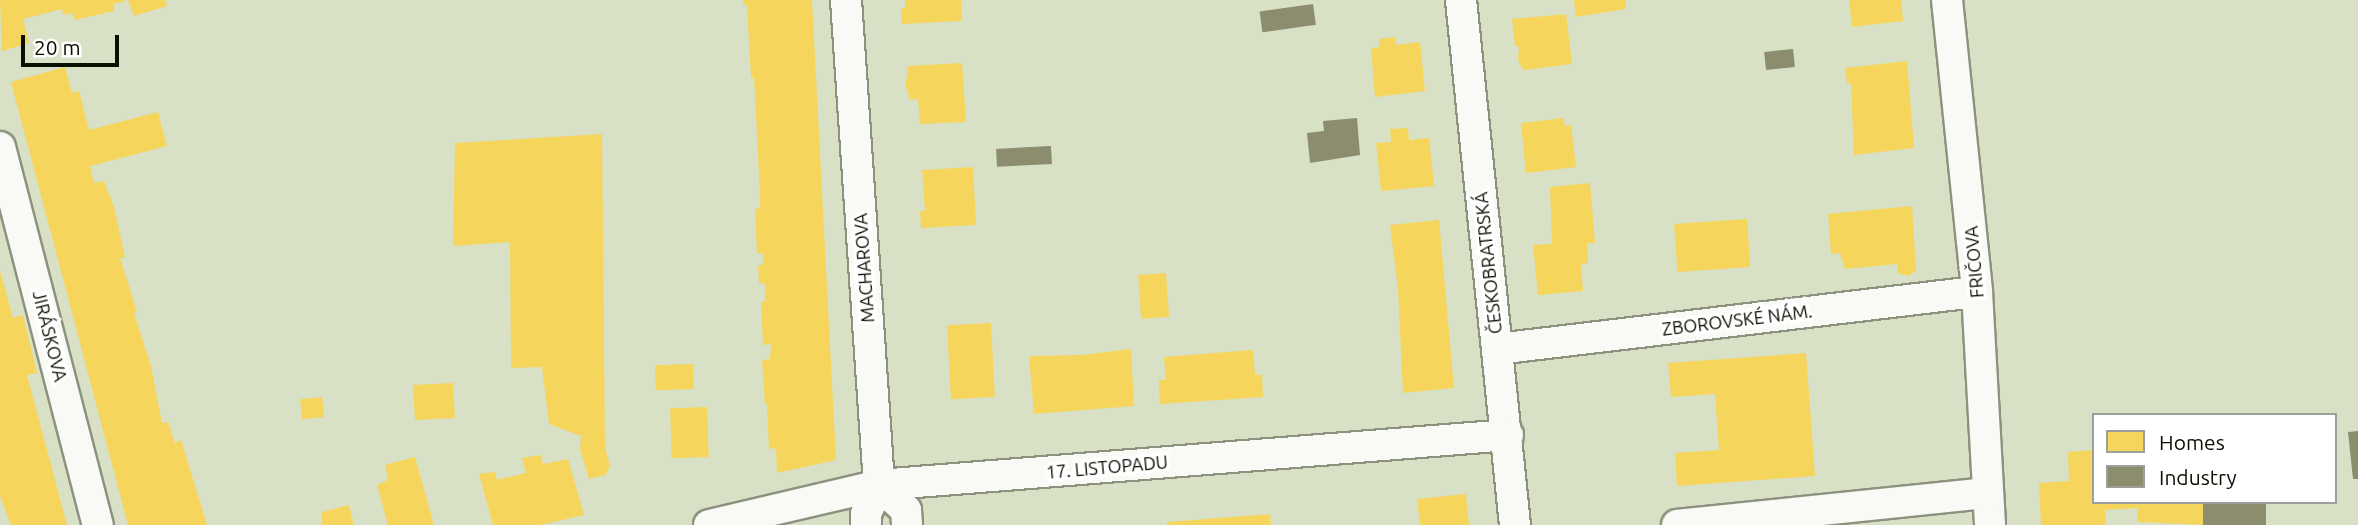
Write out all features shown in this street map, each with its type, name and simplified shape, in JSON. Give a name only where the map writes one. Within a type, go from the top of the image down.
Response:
[{"type":"street","name":"MACHAROVA","points":[[846,0],[878,485]]},
{"type":"street","name":"ČESKOBRATRSKÁ","points":[[1461,0],[1508,435],[1515,525]]},
{"type":"street","name":"FRIČOVA","points":[[1947,0],[1977,292],[1990,525]]},
{"type":"street","name":"JIRÁSKOVA","points":[[0,147],[9,218],[98,525]]},
{"type":"street","name":"ZBOROVSKÉ NÁM.","points":[[1497,349],[1977,292]]},
{"type":"street","name":"17. LISTOPADU","points":[[709,525],[878,485],[1508,435]]},
{"type":"street","points":[[866,525],[866,514],[878,485],[906,510],[907,525]]},
{"type":"street","points":[[1677,525],[1987,493]]},
{"type":"building: Homes","points":[[0,0],[126,1],[113,4],[114,11],[75,20],[72,13],[63,15],[62,9],[23,19],[29,43],[2,51]]},
{"type":"building: Homes","points":[[128,0],[165,0],[167,6],[134,16]]},
{"type":"building: Homes","points":[[743,0],[812,0],[836,460],[777,473],[776,448],[769,449],[765,404],[762,360],[770,359],[771,344],[763,345],[761,302],[765,301],[765,284],[759,283],[758,266],[763,264],[763,253],[757,254],[755,209],[760,208],[760,194],[754,77],[751,78],[747,5],[743,5]]},
{"type":"building: Homes","points":[[905,0],[961,0],[962,21],[902,24],[901,8],[905,8]]},
{"type":"building: Homes","points":[[1574,0],[1626,0],[1626,9],[1576,17]]},
{"type":"building: Homes","points":[[1849,0],[1901,0],[1903,21],[1852,27]]},
{"type":"building: Homes","points":[[1566,14],[1572,64],[1523,70],[1518,60],[1519,47],[1515,46],[1512,19]]},
{"type":"building: Homes","points":[[1395,37],[1396,45],[1420,42],[1425,91],[1375,97],[1371,48],[1380,47],[1379,39]]},
{"type":"building: Homes","points":[[1907,61],[1914,148],[1854,155],[1851,84],[1847,83],[1845,68]]},
{"type":"building: Homes","points":[[962,63],[966,122],[920,124],[918,99],[909,100],[908,89],[905,89],[908,66]]},
{"type":"building: Homes","points":[[65,67],[72,93],[79,91],[89,130],[158,112],[167,146],[90,166],[94,183],[104,181],[114,207],[125,257],[120,258],[151,366],[162,423],[168,422],[175,443],[181,440],[207,525],[128,525],[11,82]]},
{"type":"building: Homes","points":[[1563,118],[1565,126],[1571,125],[1576,167],[1526,173],[1521,123]]},
{"type":"building: Homes","points":[[1408,128],[1409,140],[1429,138],[1434,186],[1381,191],[1376,143],[1391,142],[1390,129]]},
{"type":"building: Homes","points":[[602,134],[605,447],[610,467],[605,475],[589,479],[580,449],[581,436],[549,424],[542,367],[511,368],[510,242],[453,246],[455,143]]},
{"type":"building: Homes","points":[[973,167],[976,225],[921,228],[920,211],[925,211],[922,170]]},
{"type":"building: Homes","points":[[1590,183],[1595,243],[1587,243],[1588,263],[1581,264],[1583,291],[1538,295],[1533,245],[1552,244],[1550,187]]},
{"type":"building: Homes","points":[[1912,206],[1916,271],[1908,276],[1898,273],[1897,264],[1845,269],[1840,253],[1831,254],[1828,214]]},
{"type":"building: Homes","points":[[1747,219],[1750,267],[1678,272],[1674,224]]},
{"type":"building: Homes","points":[[1439,220],[1454,388],[1403,393],[1398,289],[1390,225]]},
{"type":"building: Homes","points":[[0,271],[13,318],[23,315],[37,373],[27,375],[67,525],[11,525],[0,496]]},
{"type":"building: Homes","points":[[1166,273],[1169,317],[1141,319],[1138,275]]},
{"type":"building: Homes","points":[[991,323],[995,397],[951,399],[947,325]]},
{"type":"building: Homes","points":[[1131,349],[1134,406],[1034,414],[1029,356],[1081,355]]},
{"type":"building: Homes","points":[[1253,350],[1255,375],[1262,374],[1263,397],[1160,404],[1159,380],[1166,380],[1164,357]]},
{"type":"building: Homes","points":[[1806,353],[1815,476],[1677,486],[1675,453],[1719,450],[1715,394],[1671,397],[1668,363]]},
{"type":"building: Homes","points":[[693,364],[694,389],[656,390],[655,365]]},
{"type":"building: Homes","points":[[453,383],[455,418],[415,420],[413,385]]},
{"type":"building: Homes","points":[[322,397],[324,417],[302,419],[300,399]]},
{"type":"building: Homes","points":[[707,407],[709,457],[672,458],[670,408]]},
{"type":"building: Homes","points":[[2092,450],[2092,504],[2203,504],[2205,525],[2138,522],[2137,508],[2105,510],[2106,525],[2041,525],[2039,483],[2069,481],[2068,452]]},
{"type":"building: Homes","points":[[541,455],[543,464],[568,459],[584,515],[540,525],[493,525],[479,474],[495,472],[497,480],[526,473],[522,458]]},
{"type":"building: Homes","points":[[415,457],[434,525],[388,525],[377,485],[388,480],[385,465]]},
{"type":"building: Homes","points":[[1466,494],[1469,525],[1420,525],[1417,499]]},
{"type":"building: Homes","points":[[349,505],[354,525],[322,525],[322,512]]},
{"type":"building: Homes","points":[[1270,514],[1271,525],[1167,525],[1167,522]]},
{"type":"building: Industry","points":[[1313,4],[1316,25],[1262,32],[1260,12]]},
{"type":"building: Industry","points":[[1793,49],[1795,67],[1766,70],[1764,52]]},
{"type":"building: Industry","points":[[1357,118],[1360,155],[1310,163],[1307,133],[1324,131],[1323,121]]},
{"type":"building: Industry","points":[[1051,146],[1052,164],[997,167],[996,149]]},
{"type":"building: Industry","points":[[2358,431],[2358,479],[2353,479],[2348,432]]},
{"type":"building: Industry","points":[[2203,504],[2266,504],[2266,525],[2203,525]]}]
